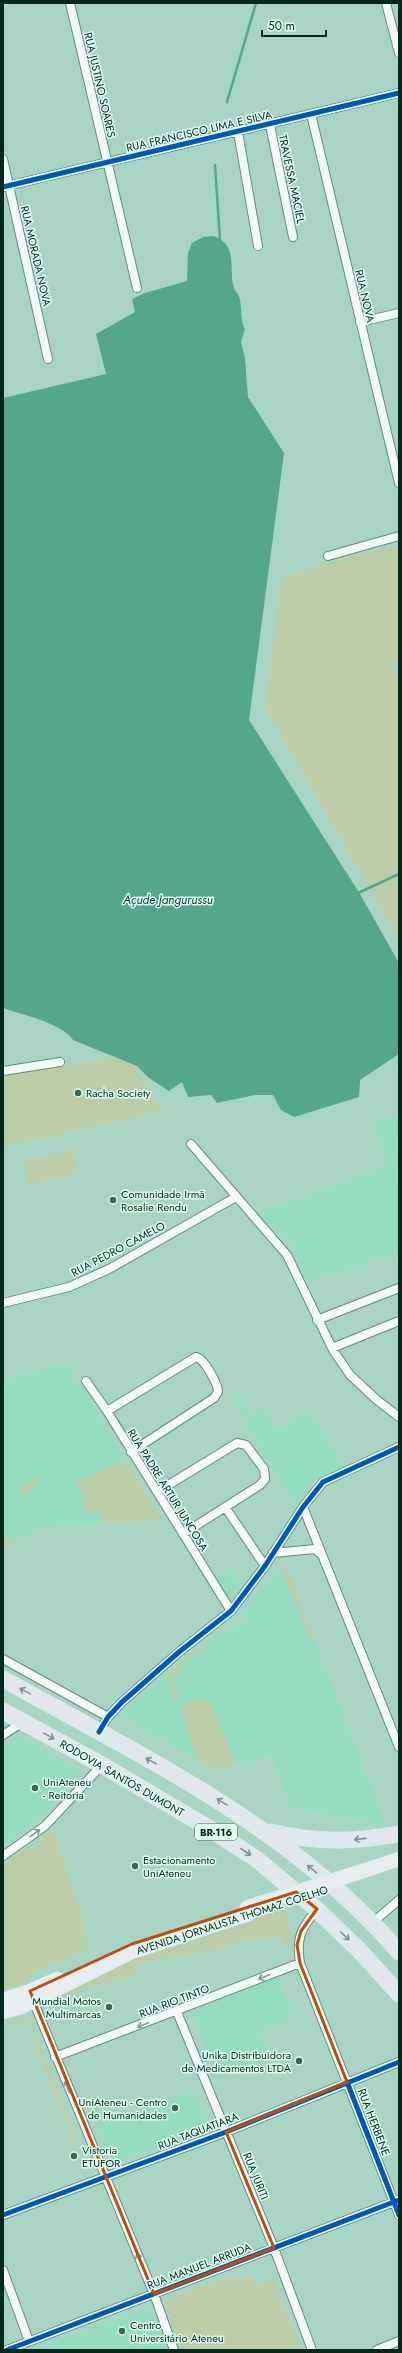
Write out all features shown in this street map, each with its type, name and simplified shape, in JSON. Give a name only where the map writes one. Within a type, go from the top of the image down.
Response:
[{"type":"highway","name":"BR-116","points":[[3,1679],[186,1780],[266,1831],[325,1880],[372,1923],[399,1952]]},
{"type":"highway","name":"RODOVIA SANTOS DUMONT","points":[[3,1711],[102,1765],[207,1827],[255,1858],[317,1909],[359,1950],[399,1994]]},
{"type":"highway","points":[[266,1831],[299,1839],[319,1841],[399,1834]]},
{"type":"main road","name":"AVENIDA JORNALISTA THOMAZ COELHO","points":[[366,1874],[399,1859]]},
{"type":"main road","name":"AVENIDA JORNALISTA THOMAZ COELHO","points":[[3,2012],[32,1996],[56,1988],[131,1952],[247,1911],[366,1874],[399,1868]]},
{"type":"main road","name":"AVENIDA JORNALISTA THOMAZ COELHO","points":[[3,2000],[32,1996]]},
{"type":"street","name":"RUA JUSTINO SOARES","points":[[70,3],[106,163],[137,288]]},
{"type":"street","points":[[386,3],[399,53]]},
{"type":"street","name":"RUA FRANCISCO LIMA E SILVA","points":[[6,186],[399,93]]},
{"type":"street","name":"RUA NOVA","points":[[311,114],[399,484]]},
{"type":"street","name":"TRAVESSA MACIEL","points":[[270,124],[293,237]]},
{"type":"street","points":[[238,132],[258,246]]},
{"type":"street","name":"RUA MORADA NOVA","points":[[3,159],[6,186],[48,359]]},
{"type":"street","points":[[360,322],[399,313]]},
{"type":"street","points":[[328,556],[399,536]]},
{"type":"street","points":[[3,1071],[60,1062]]},
{"type":"street","points":[[191,1144],[287,1255],[300,1279],[317,1320],[332,1348],[350,1375],[363,1388],[399,1417]]},
{"type":"street","name":"RUA PEDRO CAMELO","points":[[3,1303],[69,1287],[102,1272],[236,1197]]},
{"type":"street","points":[[317,1320],[399,1288]]},
{"type":"street","points":[[332,1348],[399,1321]]},
{"type":"street","points":[[107,1410],[194,1357],[198,1357],[202,1361],[216,1383],[218,1392],[205,1406],[131,1452]]},
{"type":"street","name":"RUA PADRE ARTUR JUNCOSA","points":[[86,1381],[107,1410],[131,1452],[231,1611]]},
{"type":"street","points":[[156,1492],[232,1446],[242,1443],[250,1449],[265,1474],[265,1479],[254,1489],[183,1534]]},
{"type":"street","points":[[99,1732],[108,1717],[152,1675],[231,1611],[265,1566],[303,1507],[323,1482],[399,1448]]},
{"type":"street","points":[[303,1507],[399,1748]]},
{"type":"street","points":[[225,1508],[265,1566]]},
{"type":"street","points":[[273,1553],[315,1549],[323,1556]]},
{"type":"street","points":[[3,1659],[108,1717]]},
{"type":"street","points":[[3,1735],[23,1722]]},
{"type":"street","points":[[3,1856],[45,1826],[102,1765]]},
{"type":"street","points":[[372,1923],[399,1900]]},
{"type":"street","name":"RUA HERBENE","points":[[317,1909],[301,1931],[297,1945],[300,1963],[397,2201],[399,2215]]},
{"type":"street","name":"RUA RIO TINTO","points":[[55,2057],[177,2012],[300,1963]]},
{"type":"street","points":[[32,1996],[55,2057],[154,2294],[174,2350]]},
{"type":"street","name":"RUA JURITI","points":[[177,2012],[274,2248],[312,2350]]},
{"type":"street","name":"RUA TAQUATIARA","points":[[3,2215],[226,2132],[399,2062]]},
{"type":"street","name":"RUA MANUEL ARRUDA","points":[[6,2350],[397,2201]]},
{"type":"street","points":[[3,2270],[29,2341]]},
{"type":"street","points":[[377,2350],[399,2341]]},
{"type":"highlighted area","points":[[296,1892],[317,1909],[301,1931],[297,1945],[300,1963],[347,2082],[226,2132],[274,2248],[154,2294],[30,1991],[132,1944]]},
{"type":"shaded area","points":[[399,544],[399,663],[392,666],[399,685],[399,940],[266,710],[280,579],[326,564]]},
{"type":"shaded area","name":"Racha Society","points":[[128,1054],[163,1111],[3,1147],[3,1076]]},
{"type":"shaded area","points":[[399,1113],[399,1252],[309,1282],[289,1240],[257,1214],[387,1166],[373,1121]]},
{"type":"shaded area","points":[[73,1149],[79,1173],[28,1185],[23,1161]]},
{"type":"shaded area","points":[[66,1363],[162,1520],[36,1527],[38,1529],[3,1548],[3,1371],[6,1380]]},
{"type":"shaded area","points":[[237,1393],[249,1415],[262,1408],[277,1431],[309,1410],[345,1466],[314,1480],[293,1504],[231,1396]]},
{"type":"shaded area","points":[[125,1460],[162,1520],[101,1523],[100,1512],[87,1513],[84,1511],[81,1491],[76,1482]]},
{"type":"shaded area","points":[[39,1478],[40,1480],[25,1497],[19,1488]]},
{"type":"shaded area","points":[[5,1534],[9,1540],[21,1538],[3,1548],[5,1543],[3,1541],[3,1535]]},
{"type":"shaded area","points":[[284,1561],[386,1826],[290,1807],[273,1755],[215,1770],[121,1716],[167,1673],[218,1633],[244,1624],[243,1621],[248,1619],[244,1611]]},
{"type":"shaded area","points":[[284,1561],[314,1638],[310,1640],[280,1566]]},
{"type":"shaded area","points":[[231,1569],[240,1586],[228,1597],[215,1577]]},
{"type":"shaded area","points":[[215,1636],[216,1638],[183,1664],[173,1681],[180,1700],[174,1702],[167,1673]]},
{"type":"shaded area","points":[[205,1699],[211,1704],[236,1764],[215,1770],[196,1759],[181,1708],[186,1703]]},
{"type":"shaded area","name":"UniAteneu - Reitoria","points":[[19,1735],[80,1771],[71,1784],[41,1817],[3,1844],[3,1748]]},
{"type":"shaded area","points":[[52,1830],[55,1832],[90,1947],[55,1965],[53,1961],[29,1976],[26,1984],[3,1989],[3,1864],[26,1848],[30,1850],[36,1846],[37,1842]]},
{"type":"shaded area","points":[[285,1907],[291,1935],[289,1949],[282,1936],[245,1940],[216,1950],[136,1964],[140,1975],[63,1995],[84,1979],[131,1958],[196,1934]]},
{"type":"shaded area","points":[[278,1977],[293,2019],[260,2032],[270,2059],[219,2078],[192,2014],[194,2009],[213,2004],[215,2001]]},
{"type":"shaded area","points":[[24,2016],[31,2020],[78,2144],[75,2145],[38,2052],[32,2053],[30,2050],[37,2048],[29,2022],[21,2025],[13,2021],[3,2021]]},
{"type":"shaded area","name":"UniAteneu - Centro de Humanidades","points":[[195,2090],[209,2126],[115,2163],[97,2127]]},
{"type":"shaded area","points":[[235,2274],[237,2280],[251,2274],[256,2285],[274,2279],[301,2350],[183,2350],[164,2301]]},
{"type":"shaded area","name":"Centro Universitário Ateneu","points":[[150,2307],[166,2350],[41,2350],[40,2347]]},
{"type":"water","name":"Açude Jangurussu","points":[[213,236],[221,240],[226,245],[231,258],[232,281],[239,296],[242,321],[245,329],[241,342],[245,358],[248,397],[284,453],[249,720],[360,894],[399,963],[399,1054],[360,1080],[359,1097],[294,1117],[281,1110],[273,1095],[255,1095],[217,1103],[211,1095],[188,1097],[182,1082],[169,1091],[149,1078],[137,1066],[73,1040],[68,1034],[51,1024],[3,1008],[3,398],[106,374],[96,334],[135,312],[132,299],[145,293],[187,281],[188,253],[192,243],[203,237]]},
{"type":"waterway","points":[[227,102],[256,3]]},
{"type":"waterway","points":[[215,165],[220,240]]},
{"type":"waterway","points":[[358,893],[399,874]]},
{"type":"cycle path","points":[[3,187],[399,93]]},
{"type":"cycle path","points":[[99,1732],[108,1717],[122,1702],[179,1652],[231,1611],[265,1566],[303,1507],[323,1482],[399,1447]]},
{"type":"cycle path","points":[[3,2215],[226,2132],[399,2062]]},
{"type":"cycle path","points":[[347,2082],[399,2215]]},
{"type":"cycle path","points":[[7,2350],[399,2200]]},
{"type":"place","name":"Racha Society","points":[[78,1093]]},
{"type":"place","name":"Comunidade Irmã Rosalie Rendu","points":[[113,1200]]},
{"type":"place","name":"UniAteneu - Reitoria","points":[[35,1788]]},
{"type":"place","name":"Estacionamento UniAteneu","points":[[135,1866]]},
{"type":"place","name":"Mundial Motos Multimarcas","points":[[109,2007]]},
{"type":"place","name":"Unika Distribuidora de Medicamentos LTDA","points":[[299,2061]]},
{"type":"place","name":"UniAteneu - Centro de Humanidades","points":[[175,2108]]},
{"type":"place","name":"Vistoria ETUFOR","points":[[74,2156]]},
{"type":"place","name":"Centro Universitário Ateneu","points":[[122,2331]]}]
